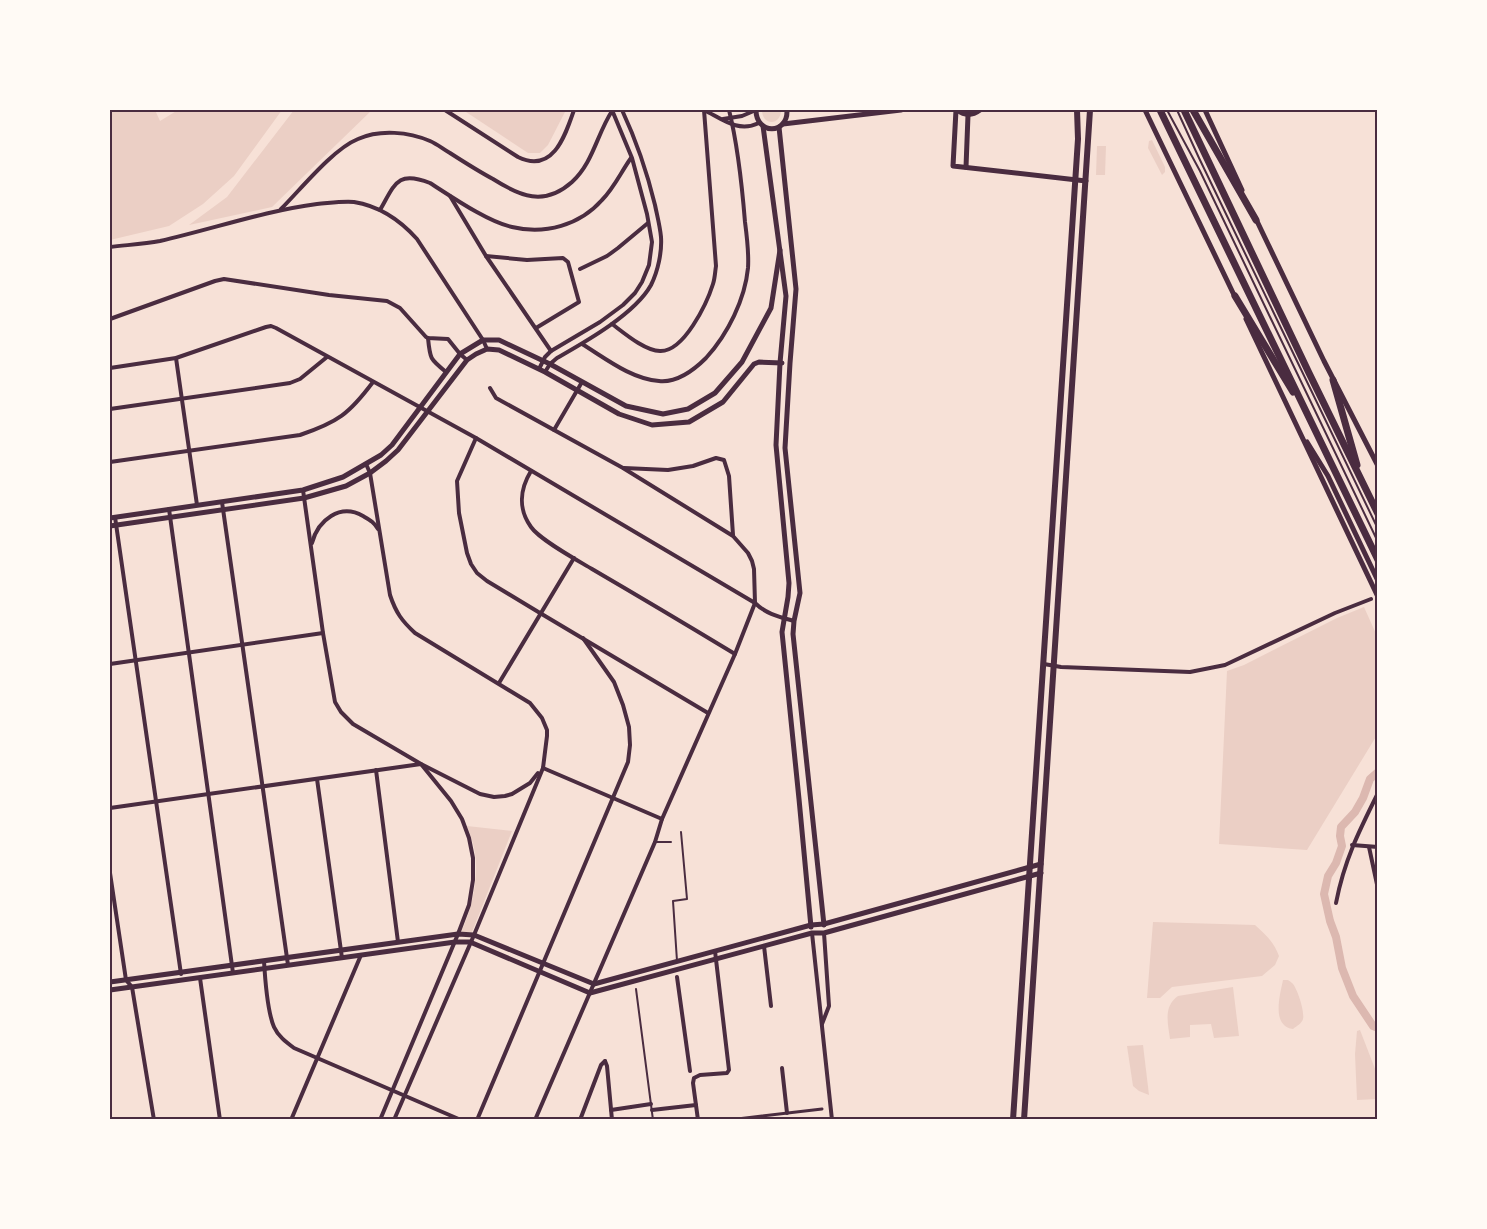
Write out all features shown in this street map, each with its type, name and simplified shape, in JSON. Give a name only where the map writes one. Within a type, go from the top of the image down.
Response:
[{"type":"highway","points":[[1160,110],[1377,560]]},
{"type":"highway","points":[[1184,110],[1377,514]]},
{"type":"highway","points":[[1193,110],[1256,220]]},
{"type":"highway","points":[[1235,296],[1319,437]]},
{"type":"highway","points":[[1334,380],[1362,482]]},
{"type":"main road","points":[[1013,1119],[1076,179],[1077,110]]},
{"type":"main road","points":[[1024,1119],[1090,110]]},
{"type":"street","points":[[445,110],[528,162],[553,154],[566,132],[574,110]]},
{"type":"street","points":[[538,369],[551,351],[600,322],[623,305],[635,293],[649,265],[652,242],[649,223],[632,158],[612,110]]},
{"type":"street","points":[[280,210],[334,155],[348,145],[365,136],[390,133],[415,136],[431,141],[514,192],[530,197],[546,196],[558,192],[580,174],[591,157],[612,110]]},
{"type":"street","points":[[545,372],[550,364],[612,324],[628,310],[650,287],[657,271],[661,252],[661,236],[652,192],[640,153],[622,110]]},
{"type":"street","points":[[612,324],[643,346],[662,352],[683,338],[692,327],[708,298],[716,266],[704,110]]},
{"type":"street","points":[[704,110],[733,126],[761,124],[771,128],[901,110]]},
{"type":"street","points":[[582,344],[625,370],[657,381],[668,381],[692,371],[714,349],[739,303],[748,268],[744,204],[729,110]]},
{"type":"street","points":[[722,119],[742,116],[756,110],[761,124],[786,296],[776,445],[789,584],[782,632],[832,1119]]},
{"type":"street","points":[[787,110],[787,116],[781,125],[796,289],[785,448],[800,593],[793,634],[824,924],[830,1006],[822,1025]]},
{"type":"street","points":[[980,110],[968,115],[956,110],[953,166],[1086,181]]},
{"type":"street","points":[[1044,664],[1190,672],[1225,665],[1335,613],[1374,598],[1235,296],[1145,110]]},
{"type":"street","points":[[1205,110],[1274,260],[1377,466]]},
{"type":"street","points":[[966,167],[968,115]]},
{"type":"street","points":[[380,210],[395,184],[402,179],[418,178],[497,222],[513,227],[540,229],[558,227],[577,220],[591,211],[610,190],[632,158]]},
{"type":"street","points":[[449,196],[486,256],[551,351]]},
{"type":"street","points":[[110,247],[158,241],[280,210],[341,201],[354,202],[380,210],[408,228],[417,238],[487,349]]},
{"type":"street","points":[[580,269],[618,249],[649,223]]},
{"type":"street","points":[[182,980],[112,518],[303,490],[343,477],[381,455],[421,407],[460,354],[483,340],[499,340],[550,364],[626,406],[663,414],[688,409],[715,393],[742,363],[771,308],[780,250]]},
{"type":"street","points":[[486,256],[527,260],[563,258],[568,262],[579,302],[536,328]]},
{"type":"street","points":[[110,319],[224,279],[329,295],[387,301],[399,308],[428,338],[432,360],[446,372]]},
{"type":"street","points":[[623,305],[628,310]]},
{"type":"street","points":[[110,368],[176,358],[271,326],[476,438],[755,603],[768,613],[794,621]]},
{"type":"street","points":[[428,338],[448,339],[467,360]]},
{"type":"street","points":[[113,526],[304,498],[346,486],[370,473],[398,450],[467,360],[487,349],[499,350],[545,372],[619,414],[652,425],[689,422],[723,402],[754,364],[759,362],[790,363]]},
{"type":"street","points":[[110,409],[290,384],[309,373],[327,357]]},
{"type":"street","points":[[176,358],[197,506]]},
{"type":"street","points":[[110,462],[300,435],[333,422],[352,408],[373,382]]},
{"type":"street","points":[[554,430],[582,382]]},
{"type":"street","points":[[490,388],[496,398],[623,468],[733,536],[748,553],[754,569],[755,603],[735,654],[662,819],[655,842],[536,1119]]},
{"type":"street","points":[[1293,421],[1328,476],[1377,581]]},
{"type":"street","points":[[476,438],[457,481],[459,513],[467,553],[477,573],[708,713]]},
{"type":"street","points":[[623,468],[668,470],[693,466],[716,458],[724,460],[729,476],[733,536]]},
{"type":"street","points":[[366,464],[370,473],[390,595],[395,611],[415,633],[530,703],[542,718],[547,730],[543,768],[394,1119]]},
{"type":"street","points":[[531,471],[521,495],[522,509],[537,534],[735,654]]},
{"type":"street","points":[[303,490],[323,633],[335,702],[341,712],[353,724],[421,764],[480,794],[505,796],[530,783],[543,768]]},
{"type":"street","points":[[222,502],[288,965]]},
{"type":"street","points":[[169,509],[233,973]]},
{"type":"street","points":[[311,547],[314,535],[321,524],[339,512],[358,513],[373,522],[380,532]]},
{"type":"street","points":[[499,683],[574,558]]},
{"type":"street","points":[[110,664],[323,633]]},
{"type":"street","points":[[477,1119],[628,762],[629,728],[614,682],[583,638]]},
{"type":"street","points":[[110,808],[421,764]]},
{"type":"street","points":[[380,1119],[455,942],[472,891],[471,848],[462,819],[421,764]]},
{"type":"street","points":[[543,768],[662,819]]},
{"type":"street","points":[[376,770],[398,942]]},
{"type":"street","points":[[317,778],[342,958]]},
{"type":"street","points":[[1336,903],[1352,845],[1377,793]]},
{"type":"street","points":[[1352,845],[1377,847]]},
{"type":"street","points":[[1369,847],[1377,889]]},
{"type":"street","points":[[110,982],[458,934],[474,934],[594,984],[1041,864]]},
{"type":"street","points":[[110,873],[126,980],[132,987],[154,1119]]},
{"type":"street","points":[[110,990],[455,942],[470,942],[590,993],[812,933],[824,933],[1041,873]]},
{"type":"street","points":[[764,946],[771,1006]]},
{"type":"street","points":[[698,1119],[694,1078],[700,1075],[727,1073],[729,1070],[715,951]]},
{"type":"street","points":[[291,1119],[361,955]]},
{"type":"street","points":[[264,961],[271,1018],[278,1034],[294,1048],[461,1119]]},
{"type":"street","points":[[677,977],[690,1071]]},
{"type":"street","points":[[200,978],[220,1119]]},
{"type":"street","points":[[580,1119],[601,1065],[605,1061],[612,1119]]},
{"type":"street","points":[[782,1068],[787,1113]]},
{"type":"street","points":[[611,1110],[651,1104]]},
{"type":"street","points":[[652,1110],[696,1105]]},
{"type":"street","points":[[729,1119],[822,1109]]},
{"type":"lane","points":[[1167,110],[1205,181],[1377,542]]},
{"type":"lane","points":[[1178,110],[1377,529]]},
{"type":"lane","points":[[677,961],[673,901],[687,899],[681,832]]},
{"type":"lane","points":[[655,842],[671,842]]},
{"type":"lane","points":[[636,989],[653,1119]]},
{"type":"shaded area","points":[[110,110],[155,110],[160,121],[178,110],[282,110],[234,176],[203,204],[169,226],[110,240]]},
{"type":"shaded area","points":[[294,110],[372,110],[272,207],[189,225],[227,197]]},
{"type":"shaded area","points":[[463,110],[566,110],[548,145],[540,153],[528,153]]},
{"type":"shaded area","points":[[762,110],[781,110],[778,119],[771,122],[765,119]]},
{"type":"shaded area","points":[[1152,140],[1165,167],[1162,175],[1148,148],[1149,141]]},
{"type":"shaded area","points":[[1097,146],[1106,146],[1105,175],[1096,175]]},
{"type":"shaded area","points":[[1364,607],[1377,636],[1377,735],[1307,850],[1219,844],[1227,671]]},
{"type":"shaded area","points":[[467,826],[512,831],[472,932],[461,932],[471,904],[476,872],[474,850]]},
{"type":"shaded area","points":[[1153,922],[1255,925],[1272,943],[1279,956],[1275,965],[1262,976],[1172,987],[1160,998],[1147,998]]},
{"type":"shaded area","points":[[1283,980],[1288,980],[1294,985],[1303,1011],[1302,1020],[1293,1029],[1286,1027],[1279,1016]]},
{"type":"shaded area","points":[[1233,987],[1239,1036],[1214,1038],[1211,1024],[1190,1025],[1190,1037],[1170,1039],[1168,1010],[1173,1000],[1178,996]]},
{"type":"shaded area","points":[[1360,1030],[1377,1074],[1377,1099],[1357,1100],[1355,1054],[1357,1031]]},
{"type":"shaded area","points":[[1143,1045],[1149,1095],[1133,1086],[1127,1046]]},
{"type":"waterway","points":[[1378,772],[1370,779],[1355,812],[1341,827],[1342,846],[1328,876],[1324,894],[1342,968],[1353,996],[1373,1026],[1378,1028]]}]
